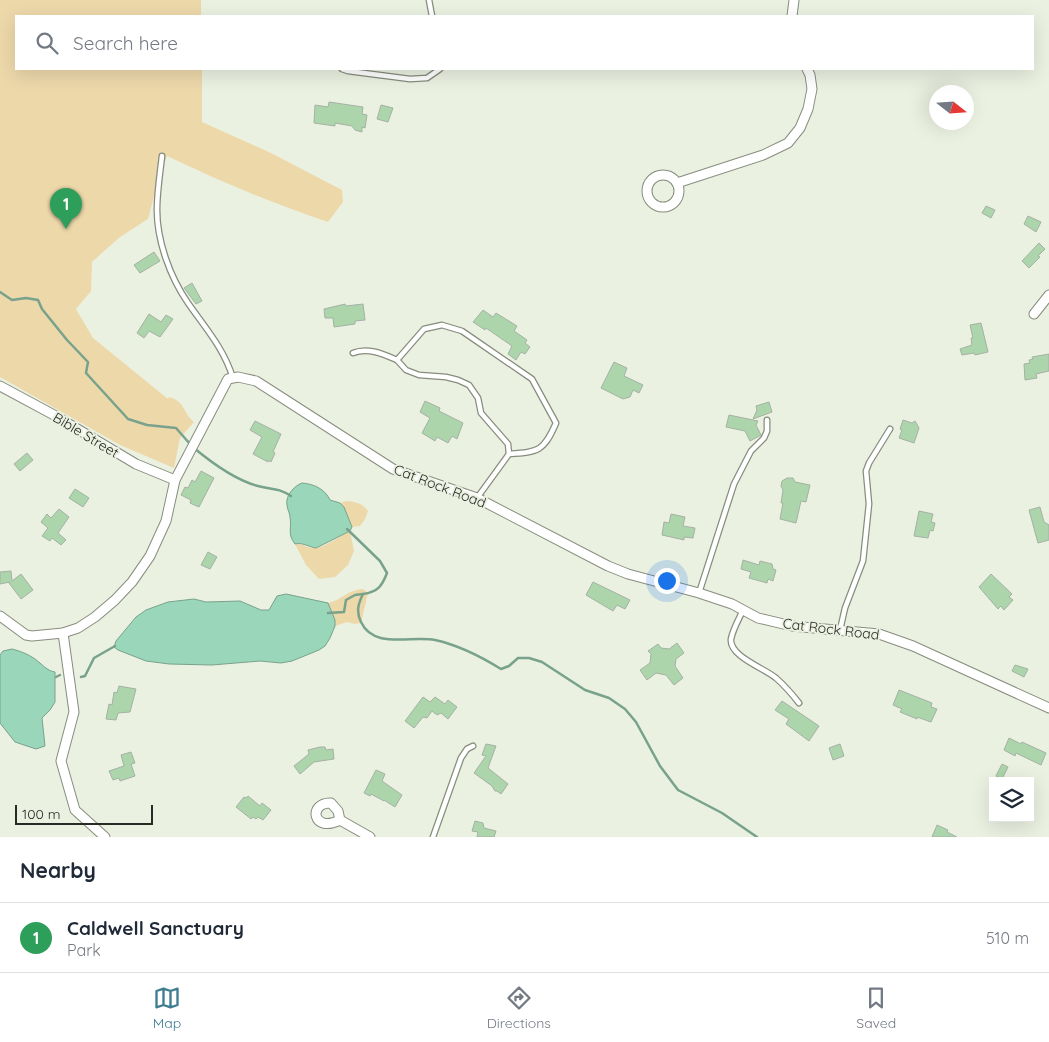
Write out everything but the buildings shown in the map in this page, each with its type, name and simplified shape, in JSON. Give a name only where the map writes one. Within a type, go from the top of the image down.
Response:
[{"type":"street","points":[[792,15],[794,0]]},
{"type":"street","points":[[676,183],[763,154],[788,143],[800,128],[808,109],[812,89],[808,70]]},
{"type":"street","points":[[1034,314],[1049,294]]},
{"type":"street","name":"Cat Rock Road","points":[[233,378],[238,376],[256,381],[393,469],[477,498],[608,566],[628,574],[732,604],[758,618],[792,626],[879,634],[913,646],[1049,708]]},
{"type":"street","points":[[0,616],[26,635],[63,633],[78,628],[116,600],[132,582],[150,556],[165,524],[174,480],[228,379],[233,378]]},
{"type":"street","name":"Bible Street","points":[[0,386],[136,464],[174,480]]},
{"type":"street","points":[[63,633],[74,712],[61,761],[75,810],[105,837]]},
{"type":"street","points":[[340,820],[370,837]]},
{"type":"lane","points":[[429,0],[432,15]]},
{"type":"lane","points":[[345,70],[410,79],[427,78],[439,70]]},
{"type":"lane","points":[[162,156],[157,210],[160,237],[170,269],[181,292],[216,341],[233,378]]},
{"type":"lane","points":[[397,360],[424,329],[442,325],[467,333],[532,379],[556,423],[549,440],[543,447],[534,451],[509,454]]},
{"type":"lane","points":[[353,353],[359,350],[377,352],[397,360],[406,370],[418,375],[446,377],[469,385],[478,398],[481,413],[508,444],[509,454],[477,498]]},
{"type":"lane","points":[[699,593],[734,484],[751,451],[764,438],[767,431],[767,420]]},
{"type":"lane","points":[[840,630],[845,608],[863,561],[869,504],[866,471],[868,464],[890,429]]},
{"type":"lane","points":[[743,610],[731,639],[732,647],[737,653],[774,676],[791,692],[799,704]]},
{"type":"lane","points":[[433,837],[461,758],[467,749],[473,746]]},
{"type":"shaded area","points":[[0,0],[201,0],[201,15],[15,15],[15,70],[202,70],[202,122],[271,153],[342,190],[343,202],[328,222],[247,192],[167,156],[148,219],[120,237],[92,262],[91,291],[76,309],[93,338],[168,399],[169,397],[181,404],[194,422],[180,438],[174,468],[120,445],[0,377]]},
{"type":"shaded area","points":[[302,483],[319,488],[330,500],[340,503],[344,507],[352,527],[350,531],[316,548],[295,544],[290,534],[287,498],[296,486]]},
{"type":"shaded area","points":[[346,501],[358,503],[368,511],[360,526],[352,527],[340,503]]},
{"type":"shaded area","points":[[350,531],[354,551],[348,565],[335,577],[319,579],[306,565],[295,544],[316,548]]},
{"type":"shaded area","points":[[363,589],[368,593],[361,623],[347,622],[335,626],[335,620],[328,603],[353,591]]},
{"type":"shaded area","points":[[286,594],[328,603],[335,620],[335,626],[325,646],[292,661],[281,663],[260,661],[212,665],[169,664],[146,661],[114,647],[116,641],[136,617],[146,610],[168,602],[194,599],[206,602],[240,601],[261,610],[269,610],[277,596]]},
{"type":"shaded area","points":[[12,649],[30,656],[47,669],[55,672],[55,702],[42,718],[45,746],[36,749],[15,742],[0,723],[0,655],[3,651]]},
{"type":"waterway","points":[[0,292],[12,300],[26,298],[38,300],[42,309],[88,362],[86,373],[128,419],[147,425],[176,428],[190,444]]},
{"type":"waterway","points":[[194,448],[216,465],[241,480],[278,490],[291,496]]},
{"type":"waterway","points":[[347,529],[380,561],[387,573],[379,588],[363,594],[360,601],[358,615],[367,631],[384,639],[426,639],[444,642],[469,651],[501,669],[509,666],[518,658],[529,658],[542,662],[585,690],[609,698],[625,709],[636,722],[660,766],[678,790],[722,813],[757,837]]},
{"type":"waterway","points":[[328,613],[344,612],[346,600],[355,595],[363,594]]},
{"type":"waterway","points":[[81,677],[85,676],[94,658],[115,646]]},
{"type":"waterway","points":[[56,677],[60,675]]},
{"type":"place","name":"Caldwell Sanctuary","points":[[66,229]]}]
